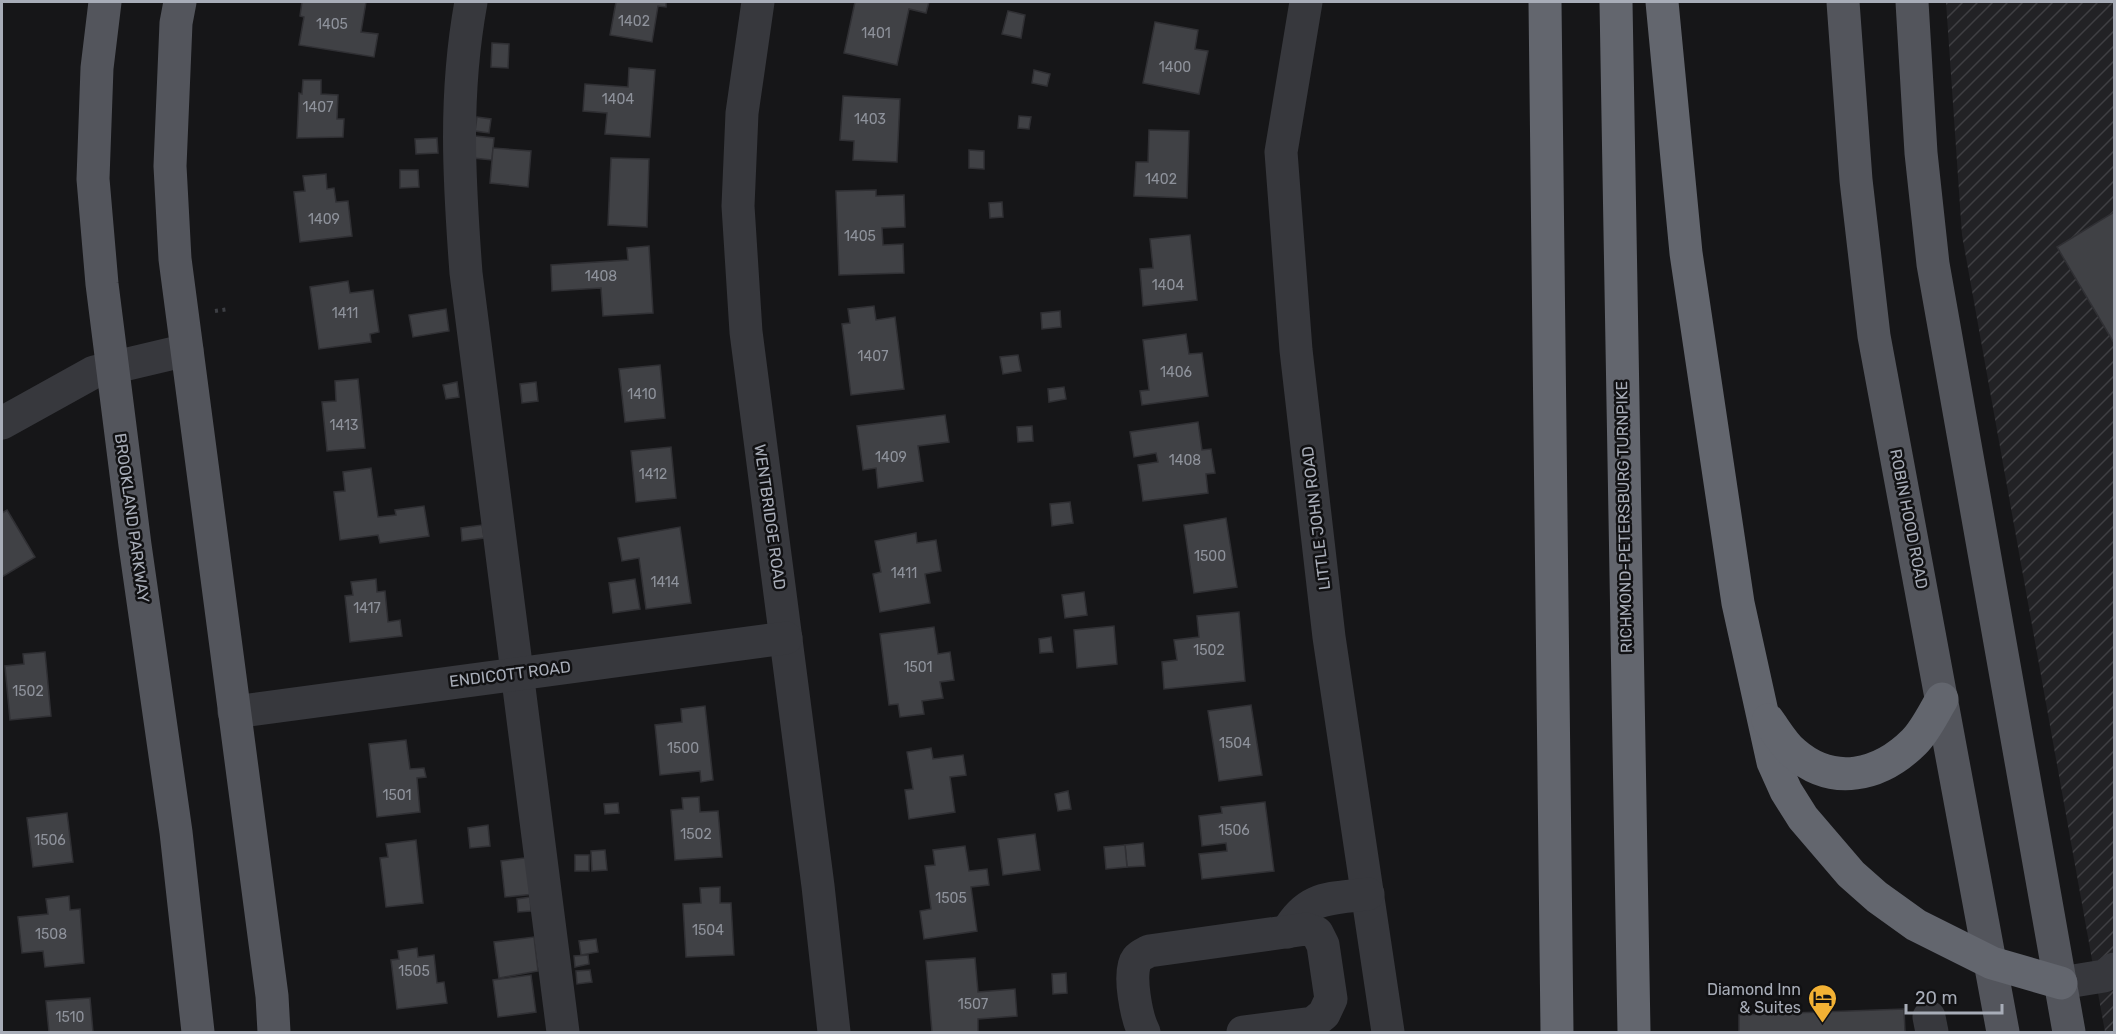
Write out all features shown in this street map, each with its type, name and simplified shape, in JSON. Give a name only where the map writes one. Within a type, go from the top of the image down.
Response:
[{"type":"highway","points":[[1545,2],[1557,1032]]},
{"type":"highway","name":"RICHMOND-PETERSBURG TURNPIKE","points":[[1616,2],[1634,1032]]},
{"type":"highway","points":[[1662,2],[1686,253],[1738,603],[1765,717],[1773,762],[1786,791],[1803,818],[1851,874],[1916,925],[1992,963],[2061,983]]},
{"type":"highway","points":[[1765,717],[1793,753],[1831,774],[1851,776],[1870,771],[1894,760],[1916,740],[1942,699]]},
{"type":"highway","points":[[1543,1032],[1557,967]]},
{"type":"main road","name":"BROOKLAND PARKWAY","points":[[105,2],[97,68],[93,179],[112,366],[176,832],[198,1032]]},
{"type":"main road","points":[[180,2],[176,23],[170,166],[175,259],[272,996],[274,1032]]},
{"type":"main road","name":"ROBIN HOOD ROAD","points":[[1843,2],[1856,180],[1874,336],[2003,1032]]},
{"type":"main road","points":[[1912,2],[1921,153],[1933,264],[2070,1032]]},
{"type":"street","points":[[471,2],[461,56],[458,173],[467,284],[563,1032]]},
{"type":"street","name":"WENTBRIDGE ROAD","points":[[758,2],[742,113],[738,206],[746,332],[834,1032]]},
{"type":"street","name":"LITTLE JOHN ROAD","points":[[1306,2],[1281,152],[1296,350],[1326,607],[1388,1032]]},
{"type":"street","points":[[2,423],[82,376],[112,366],[188,350]]},
{"type":"street","name":"ENDICOTT ROAD","points":[[234,712],[786,638]]},
{"type":"street","points":[[1287,932],[1296,916],[1306,906],[1321,900],[1368,894]]},
{"type":"street","points":[[1138,1029],[1132,971],[1138,958],[1149,951],[1306,929],[1317,933],[1323,945],[1330,999],[1324,1014],[1313,1023],[1243,1032]]},
{"type":"street","points":[[2061,983],[2111,980]]},
{"type":"shaded area","points":[[1946,2],[2114,2],[2114,1032],[2105,1032],[1962,235]]},
{"type":"building","points":[[302,2],[366,2],[361,32],[378,34],[374,57],[299,45],[304,17],[300,16]]},
{"type":"building","points":[[616,2],[666,2],[666,7],[658,6],[652,42],[610,35]]},
{"type":"building","points":[[855,2],[929,2],[926,13],[909,9],[897,65],[844,53]]},
{"type":"building","points":[[1008,11],[1025,15],[1021,38],[1002,34]]},
{"type":"building","points":[[1155,22],[1198,30],[1195,49],[1208,51],[1199,94],[1143,83]]},
{"type":"building","points":[[492,43],[509,44],[508,68],[491,67]]},
{"type":"building","points":[[629,68],[655,70],[650,137],[605,134],[607,113],[583,111],[585,84],[628,87]]},
{"type":"building","points":[[1034,70],[1050,74],[1047,86],[1032,83]]},
{"type":"building","points":[[303,80],[321,80],[321,94],[338,95],[337,119],[344,119],[343,137],[297,138],[299,93],[302,94]]},
{"type":"building","points":[[843,96],[900,99],[897,162],[853,160],[854,141],[840,140]]},
{"type":"building","points":[[1019,116],[1031,117],[1029,129],[1018,128]]},
{"type":"building","points":[[477,117],[491,119],[489,133],[475,131]]},
{"type":"building","points":[[1149,130],[1189,131],[1187,198],[1134,196],[1136,162],[1148,162]]},
{"type":"building","points":[[475,136],[494,138],[492,160],[473,158]]},
{"type":"building","points":[[437,138],[438,153],[416,154],[415,139]]},
{"type":"building","points":[[493,148],[531,151],[528,187],[490,183]]},
{"type":"building","points":[[969,150],[984,151],[984,169],[969,168]]},
{"type":"building","points":[[611,158],[649,159],[647,227],[608,225]]},
{"type":"building","points":[[400,170],[418,170],[419,187],[400,188]]},
{"type":"building","points":[[326,174],[327,189],[334,188],[336,202],[348,201],[352,236],[300,242],[294,192],[305,191],[303,176]]},
{"type":"building","points":[[876,190],[876,196],[904,195],[905,227],[882,228],[883,245],[903,244],[904,273],[839,275],[836,191]]},
{"type":"building","points":[[1002,202],[1003,217],[990,218],[989,203]]},
{"type":"building","points":[[2114,212],[2114,343],[2057,247]]},
{"type":"building","points":[[1190,235],[1197,300],[1143,306],[1140,269],[1153,268],[1150,239]]},
{"type":"building","points":[[649,246],[653,313],[603,316],[601,288],[552,291],[551,265],[628,260],[627,248]]},
{"type":"building","points":[[348,281],[350,293],[373,290],[379,332],[370,334],[371,342],[319,349],[310,287]]},
{"type":"building","points":[[874,306],[876,320],[895,317],[904,389],[851,395],[842,324],[850,323],[848,309]]},
{"type":"building","points":[[446,309],[449,331],[413,337],[409,315]]},
{"type":"building","points":[[1060,311],[1061,327],[1042,329],[1041,313]]},
{"type":"building","points":[[1186,334],[1189,354],[1202,353],[1208,396],[1142,405],[1140,391],[1149,390],[1143,340]]},
{"type":"building","points":[[1018,355],[1021,371],[1003,374],[1000,357]]},
{"type":"building","points":[[660,365],[665,418],[625,422],[619,369]]},
{"type":"building","points":[[358,379],[365,448],[327,451],[322,402],[336,401],[335,381]]},
{"type":"building","points":[[457,382],[459,397],[446,399],[443,385]]},
{"type":"building","points":[[536,382],[538,401],[522,403],[520,384]]},
{"type":"building","points":[[1064,387],[1066,399],[1049,402],[1048,389]]},
{"type":"building","points":[[945,415],[949,442],[918,446],[923,481],[878,488],[876,468],[863,470],[857,426]]},
{"type":"building","points":[[1198,422],[1202,450],[1211,449],[1215,473],[1206,474],[1208,493],[1143,501],[1138,465],[1158,462],[1156,453],[1134,457],[1130,432]]},
{"type":"building","points":[[1032,426],[1033,441],[1018,442],[1017,427]]},
{"type":"building","points":[[671,447],[676,498],[636,502],[631,451]]},
{"type":"building","points":[[371,468],[378,517],[396,515],[395,510],[424,506],[429,536],[380,543],[378,535],[340,540],[334,492],[345,491],[343,472]]},
{"type":"building","points":[[1070,502],[1073,523],[1052,526],[1050,504]]},
{"type":"building","points":[[7,510],[35,557],[2,577],[2,513]]},
{"type":"building","points":[[1226,518],[1237,587],[1194,593],[1184,525]]},
{"type":"building","points":[[482,525],[484,538],[462,541],[461,528]]},
{"type":"building","points":[[680,527],[691,603],[646,609],[639,558],[622,561],[618,538]]},
{"type":"building","points":[[916,533],[917,543],[936,540],[941,571],[925,574],[930,603],[880,612],[873,574],[881,572],[875,541]]},
{"type":"building","points":[[376,579],[377,592],[385,591],[388,622],[400,620],[402,636],[350,642],[345,596],[353,595],[351,582]]},
{"type":"building","points":[[635,579],[640,609],[613,613],[609,583]]},
{"type":"building","points":[[1084,592],[1087,615],[1065,618],[1062,595]]},
{"type":"building","points":[[1239,612],[1245,681],[1164,689],[1162,662],[1177,660],[1174,640],[1199,637],[1197,616]]},
{"type":"building","points":[[1114,626],[1117,664],[1077,668],[1074,630]]},
{"type":"building","points":[[934,627],[938,654],[950,652],[954,680],[940,682],[943,698],[922,701],[924,714],[900,717],[898,704],[889,705],[880,634]]},
{"type":"building","points":[[1051,637],[1053,652],[1040,653],[1039,639]]},
{"type":"building","points":[[45,652],[51,716],[10,720],[5,666],[24,664],[23,654]]},
{"type":"building","points":[[1251,705],[1262,775],[1219,781],[1208,711]]},
{"type":"building","points":[[705,706],[713,780],[701,782],[700,771],[660,775],[655,725],[682,722],[681,709]]},
{"type":"building","points":[[406,740],[410,769],[424,768],[426,777],[417,778],[420,812],[377,817],[369,744]]},
{"type":"building","points":[[931,748],[933,759],[963,755],[966,775],[950,777],[955,812],[909,819],[905,790],[913,789],[907,752]]},
{"type":"building","points":[[1068,791],[1071,809],[1058,811],[1055,794]]},
{"type":"building","points":[[699,797],[700,812],[718,811],[722,857],[675,860],[671,810],[683,809],[682,798]]},
{"type":"building","points":[[1265,802],[1274,871],[1202,879],[1199,854],[1227,851],[1226,843],[1202,846],[1199,816],[1222,813],[1221,807]]},
{"type":"building","points":[[618,803],[619,813],[605,814],[604,804]]},
{"type":"building","points":[[67,813],[73,862],[33,867],[27,818]]},
{"type":"building","points":[[488,825],[490,846],[470,848],[468,828]]},
{"type":"building","points":[[1035,834],[1040,870],[1003,875],[998,839]]},
{"type":"building","points":[[416,840],[423,903],[386,907],[380,858],[388,857],[386,844]]},
{"type":"building","points":[[1143,843],[1145,866],[1127,867],[1125,845]]},
{"type":"building","points":[[1125,845],[1127,867],[1106,869],[1104,847]]},
{"type":"building","points":[[965,846],[969,871],[987,869],[989,885],[971,887],[977,931],[924,939],[920,911],[931,909],[925,866],[935,865],[933,850]]},
{"type":"building","points":[[605,850],[607,870],[592,871],[591,851]]},
{"type":"building","points":[[575,855],[589,855],[589,871],[575,871]]},
{"type":"building","points":[[532,857],[535,894],[505,897],[501,861]]},
{"type":"building","points":[[720,887],[720,903],[731,903],[734,955],[686,957],[683,904],[701,903],[700,888]]},
{"type":"building","points":[[69,896],[70,910],[80,909],[84,963],[45,967],[43,951],[22,953],[18,917],[48,914],[46,899]]},
{"type":"building","points":[[530,897],[531,911],[518,912],[517,899]]},
{"type":"building","points":[[534,937],[538,971],[499,978],[494,942]]},
{"type":"building","points":[[596,939],[598,952],[581,955],[579,941]]},
{"type":"building","points":[[417,948],[418,957],[434,955],[437,983],[444,982],[447,1003],[397,1009],[391,960],[399,959],[398,951]]},
{"type":"building","points":[[588,955],[589,964],[575,967],[574,956]]},
{"type":"building","points":[[975,958],[978,992],[1015,989],[1017,1016],[978,1019],[978,1032],[932,1032],[926,961]]},
{"type":"building","points":[[590,970],[592,982],[577,984],[576,971]]},
{"type":"building","points":[[1066,973],[1067,993],[1053,994],[1052,974]]},
{"type":"building","points":[[531,975],[536,1012],[498,1017],[493,980]]},
{"type":"building","points":[[90,998],[93,1032],[49,1032],[46,1001]]},
{"type":"building","name":"Diamond Inn & Suites","points":[[1904,1009],[1905,1032],[1739,1032],[1739,1015]]},
{"type":"place","name":"Diamond Inn & Suites","points":[[1822,1024]]}]
